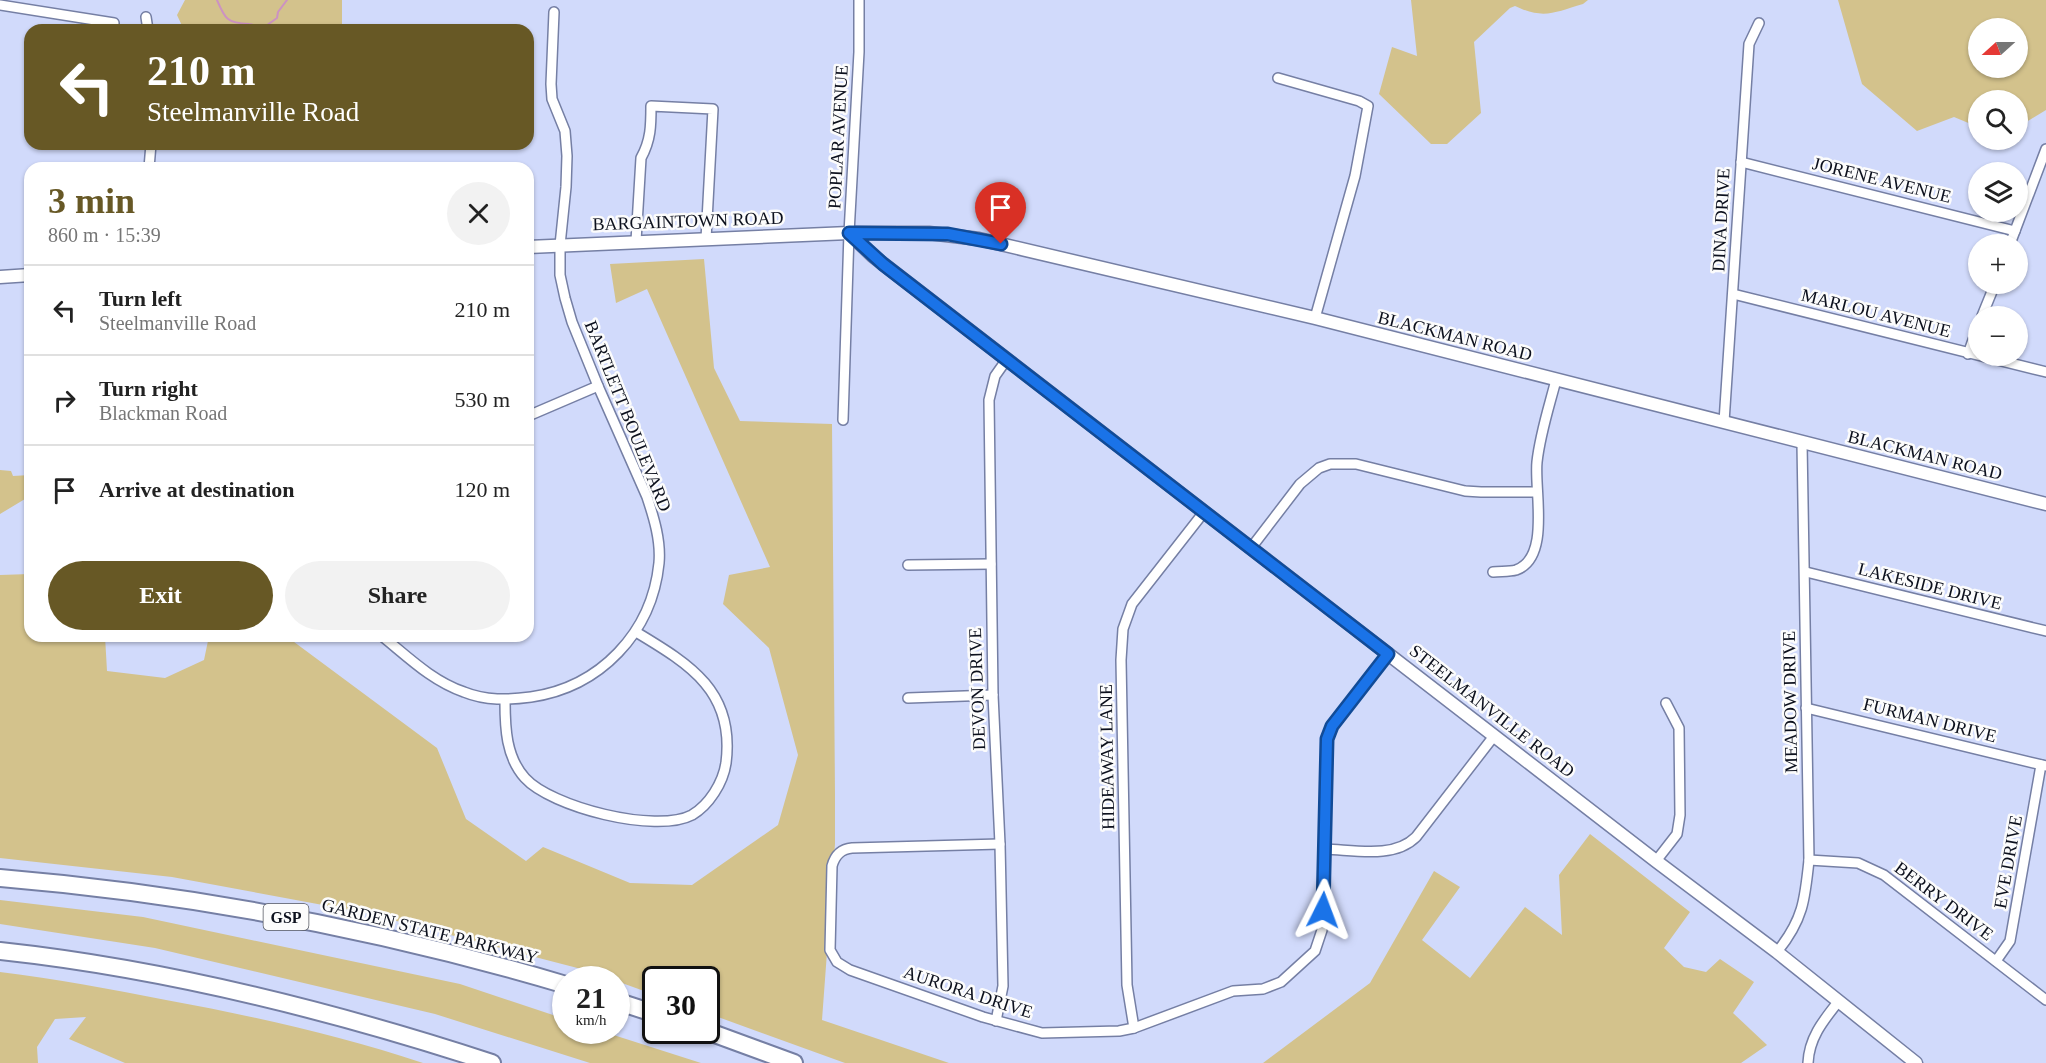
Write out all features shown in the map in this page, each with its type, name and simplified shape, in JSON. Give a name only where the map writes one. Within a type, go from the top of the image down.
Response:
[{"type":"highway","name":"GARDEN STATE PARKWAY","points":[[0,878],[148,894],[302,920],[410,944],[552,981]]},
{"type":"highway","points":[[0,951],[157,975],[231,990],[322,1012],[492,1063]]},
{"type":"highway","points":[[720,1036],[795,1063]]},
{"type":"main road","name":"BARGAINTOWN ROAD","points":[[534,247],[849,233]]},
{"type":"main road","name":"BLACKMAN ROAD","points":[[849,233],[929,233],[979,239],[1315,318],[2046,504]]},
{"type":"main road","name":"STEELMANVILLE ROAD","points":[[849,233],[878,260],[1777,952],[1916,1063]]},
{"type":"main road","points":[[0,277],[24,275]]},
{"type":"street","name":"POPLAR AVENUE","points":[[843,420],[849,233],[859,52],[859,0]]},
{"type":"street","points":[[0,5],[114,23]]},
{"type":"street","name":"BARTLETT BOULEVARD","points":[[505,701],[550,694],[586,679],[605,667],[636,632],[654,586],[659,563],[658,541],[647,497],[572,322],[560,275],[567,156],[564,131],[552,99],[554,12]]},
{"type":"street","points":[[146,17],[147,24]]},
{"type":"street","name":"DINA DRIVE","points":[[1724,422],[1749,44],[1759,23]]},
{"type":"street","points":[[1278,78],[1359,100],[1368,106],[1354,176],[1315,318]]},
{"type":"street","points":[[636,241],[641,158],[648,146],[651,133],[651,106],[713,109],[706,239]]},
{"type":"street","points":[[2014,234],[2046,149]]},
{"type":"street","name":"JORENE AVENUE","points":[[1741,162],[2015,231]]},
{"type":"street","name":"MARLOU AVENUE","points":[[1733,294],[1968,354]]},
{"type":"street","name":"DEVON DRIVE","points":[[996,1021],[1004,986],[993,695],[989,400],[995,376],[1007,359]]},
{"type":"street","name":"MARLOU AVENUE","points":[[2020,366],[2046,372]]},
{"type":"street","points":[[1493,572],[1517,569],[1527,562],[1533,553],[1538,529],[1538,453],[1556,380]]},
{"type":"street","points":[[534,413],[598,386]]},
{"type":"street","name":"MEADOW DRIVE","points":[[1777,952],[1797,924],[1803,908],[1809,860],[1806,572],[1802,443]]},
{"type":"street","points":[[1251,548],[1300,484],[1319,468],[1330,464],[1356,464],[1465,491],[1537,492]]},
{"type":"street","name":"HIDEAWAY LANE","points":[[1134,1028],[1126,967],[1121,660],[1123,629],[1132,604],[1204,512]]},
{"type":"street","points":[[908,565],[991,564]]},
{"type":"street","name":"LAKESIDE DRIVE","points":[[1806,572],[2046,631]]},
{"type":"street","points":[[389,642],[422,670],[441,682],[466,693],[505,701],[508,748],[524,777],[535,788],[554,799],[625,818],[646,821],[661,821],[692,815],[707,802],[725,771],[728,748],[727,727],[723,712],[714,693],[692,669],[636,632]]},
{"type":"street","name":"AURORA DRIVE","points":[[1000,844],[852,848],[841,851],[832,864],[830,945],[835,960],[850,970],[996,1021],[1042,1033],[1119,1031],[1134,1028],[1233,991],[1263,989],[1281,982],[1315,951],[1322,930],[1326,849],[1327,739],[1332,726],[1388,654]]},
{"type":"street","points":[[908,698],[993,695]]},
{"type":"street","points":[[1656,861],[1677,834],[1680,815],[1679,728],[1666,703]]},
{"type":"street","name":"FURMAN DRIVE","points":[[1806,708],[2044,765]]},
{"type":"street","points":[[1326,849],[1389,850],[1408,844],[1416,837],[1494,736]]},
{"type":"street","name":"EVE DRIVE","points":[[1996,961],[2010,941],[2044,765]]},
{"type":"street","name":"BERRY DRIVE","points":[[1809,860],[1857,863],[1884,874],[2046,1000]]},
{"type":"street","points":[[1808,1063],[1814,1036],[1838,1002]]},
{"type":"shaded area","points":[[185,0],[342,0],[342,24],[181,24],[177,15]]},
{"type":"shaded area","points":[[1411,0],[1588,0],[1583,4],[1557,12],[1542,14],[1515,6],[1510,8],[1474,42],[1481,113],[1447,144],[1431,144],[1379,94],[1392,47],[1417,56]]},
{"type":"shaded area","points":[[1838,0],[2046,0],[2046,110],[2028,121],[2028,90],[1968,90],[1968,123],[1954,117],[1917,131],[1862,84]]},
{"type":"shaded area","points":[[704,259],[714,368],[740,421],[832,424],[835,844],[822,1020],[949,1063],[845,1063],[720,1018],[720,966],[642,966],[642,990],[630,986],[630,966],[570,966],[366,913],[172,877],[0,858],[0,575],[24,574],[24,642],[105,642],[107,671],[165,678],[204,660],[208,642],[294,642],[437,748],[466,819],[526,861],[543,847],[630,883],[692,885],[778,825],[798,755],[769,648],[723,604],[729,575],[770,567],[647,289],[616,303],[610,264]]},
{"type":"shaded area","points":[[0,470],[11,471],[13,476],[24,475],[24,500],[0,514]]},
{"type":"shaded area","points":[[1590,834],[1690,912],[1664,948],[1684,967],[1706,972],[1720,959],[1754,982],[1733,1013],[1767,1045],[1741,1063],[1263,1063],[1370,983],[1434,871],[1460,887],[1422,940],[1470,978],[1525,907],[1562,935],[1559,875]]},
{"type":"shaded area","points":[[0,900],[143,917],[460,984],[552,1015],[552,1044],[630,1044],[630,1040],[701,1063],[590,1063],[435,1014],[155,948],[0,924]]},
{"type":"shaded area","points":[[0,972],[199,1006],[328,1035],[423,1063],[125,1063],[69,1039],[86,1017],[55,1019],[37,1047],[38,1063],[0,1063]]},
{"type":"waterway","points":[[217,0],[228,19],[252,24]]},
{"type":"waterway","points":[[269,24],[277,18],[278,12],[287,0]]},
{"type":"route","points":[[1001,244],[948,234],[849,233],[883,264],[1388,654],[1332,726],[1327,739],[1323,910]]}]
